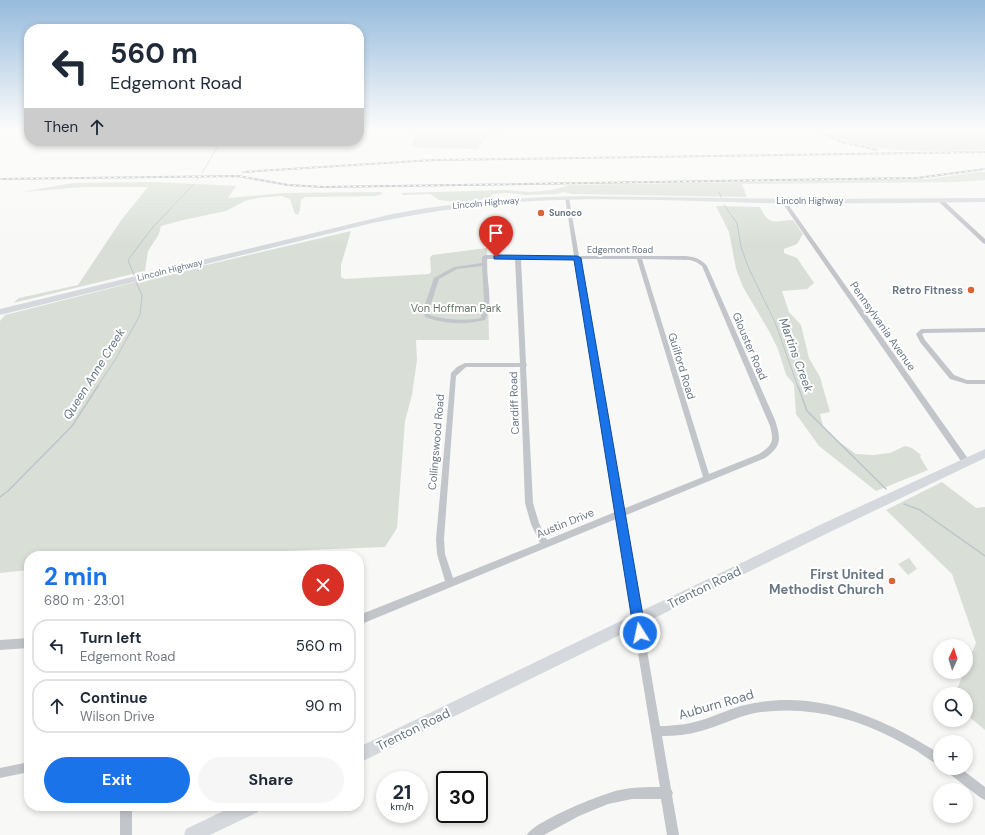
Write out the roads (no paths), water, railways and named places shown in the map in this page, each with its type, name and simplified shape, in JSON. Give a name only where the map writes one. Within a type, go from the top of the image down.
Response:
[{"type":"main road","name":"Lincoln Highway","points":[[0,312],[383,218],[432,209],[477,204],[567,198],[783,201],[985,200]]},
{"type":"main road","name":"Trenton Road","points":[[364,753],[561,658],[637,619],[985,453]]},
{"type":"main road","points":[[192,835],[242,811]]},
{"type":"street","points":[[567,198],[673,835]]},
{"type":"street","name":"Pennsylvania Avenue","points":[[783,201],[966,462]]},
{"type":"street","points":[[941,201],[985,242]]},
{"type":"street","name":"Edgemont Road","points":[[484,264],[485,257],[688,258],[698,260]]},
{"type":"street","name":"Cardiff Road","points":[[518,258],[529,503],[535,524],[545,544]]},
{"type":"street","name":"Guilford Road","points":[[640,258],[706,478]]},
{"type":"street","name":"Glouster Road","points":[[698,260],[704,266],[768,413],[775,433],[776,442]]},
{"type":"street","points":[[484,264],[486,292],[485,312],[483,319],[474,321],[434,318],[427,316],[426,310],[436,278],[456,268],[484,264]]},
{"type":"street","points":[[985,330],[922,331],[919,334],[922,341],[952,377],[967,382],[985,382]]},
{"type":"street","name":"Collingswood Road","points":[[450,583],[441,554],[440,539],[453,375],[458,369],[465,365],[524,365]]},
{"type":"street","name":"Austin Drive","points":[[364,618],[762,456],[771,451],[776,442]]},
{"type":"street","points":[[0,645],[24,643]]},
{"type":"street","name":"Auburn Road","points":[[656,731],[693,728],[744,710],[765,706],[805,705],[840,712],[878,725],[903,737],[933,756]]},
{"type":"street","points":[[0,773],[24,768]]},
{"type":"street","points":[[960,775],[985,794]]},
{"type":"street","points":[[533,835],[572,812],[598,802],[621,795],[667,793]]},
{"type":"street","points":[[126,811],[126,835]]},
{"type":"waterway","name":"Queen Anne Creek","points":[[202,173],[205,168]]},
{"type":"waterway","name":"Queen Anne Creek","points":[[134,275],[128,260],[153,227],[194,184]]},
{"type":"waterway","name":"Martins Creek","points":[[719,192],[721,197]]},
{"type":"waterway","name":"Martins Creek","points":[[724,205],[737,223],[741,247],[749,269],[775,322],[798,387]]},
{"type":"waterway","name":"Queen Anne Creek","points":[[97,387],[115,360],[140,315],[142,295],[136,282]]},
{"type":"waterway","name":"Queen Anne Creek","points":[[0,497],[8,491],[72,426],[98,386]]},
{"type":"waterway","name":"Martins Creek","points":[[798,386],[807,411],[886,489]]},
{"type":"waterway","name":"Martins Creek","points":[[904,504],[920,510],[985,556]]},
{"type":"railway","points":[[243,172],[307,168]]},
{"type":"railway","points":[[0,179],[238,176],[288,185],[323,187],[917,178],[985,169]]},
{"type":"place","name":"Sunoco","points":[[541,213]]},
{"type":"place","name":"Retro Fitness","points":[[971,290]]},
{"type":"place","name":"First United Methodist Church","points":[[892,581]]},
{"type":"park label","name":"Von Hoffman Park","points":[[456,308]]}]
